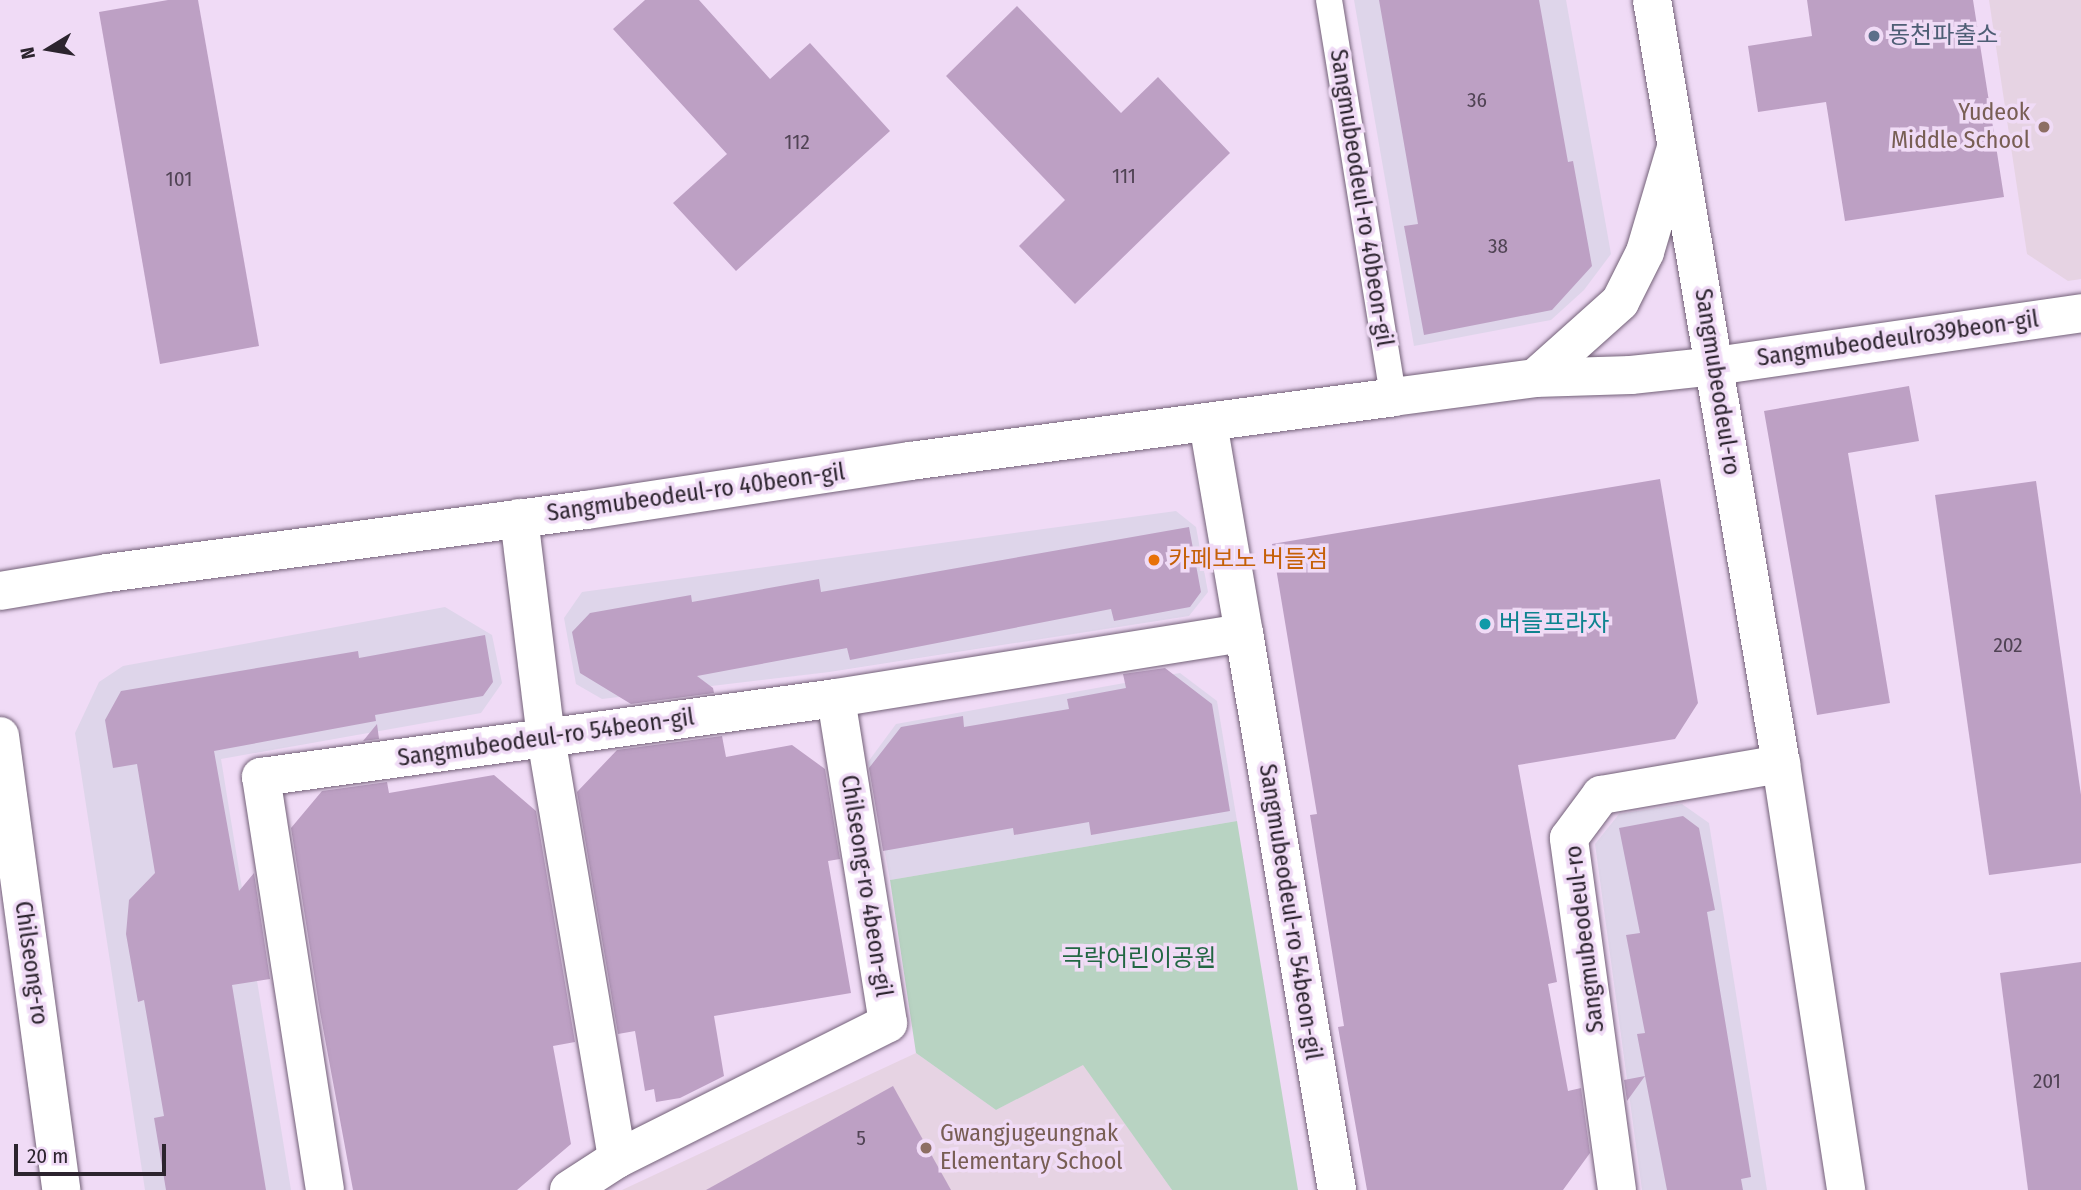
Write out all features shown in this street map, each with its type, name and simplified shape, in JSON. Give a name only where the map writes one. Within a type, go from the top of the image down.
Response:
[{"type":"street","name":"Sangmubeodeul-ro","points":[[1652,0],[1716,366],[1781,764],[1846,1190]]},
{"type":"street","points":[[1535,378],[1620,302],[1645,253],[1677,145]]},
{"type":"street","name":"Sangmubeodeulro39beon-gil","points":[[1716,366],[2081,313]]},
{"type":"street","name":"Sangmubeodeul-ro 40beon-gil","points":[[0,590],[910,461],[1535,378],[1631,375],[1716,366]]},
{"type":"street","name":"Sangmubeodeul-ro 54beon-gil","points":[[1208,423],[1337,1190]]},
{"type":"street","points":[[519,518],[546,738],[617,1158]]},
{"type":"street","name":"Sangmubeodeul-ro 54beon-gil","points":[[325,1190],[261,776],[836,698],[1244,633]]},
{"type":"street","name":"Chilseong-ro 4beon-gil","points":[[569,1190],[617,1158],[888,1023],[836,698]]},
{"type":"street","name":"Chilseong-ro","points":[[0,736],[61,1190]]},
{"type":"street","name":"Sangmubeodeul-ro","points":[[1617,1190],[1569,838],[1601,795],[1781,764]]},
{"type":"lane","name":"Sangmubeodeul-ro 40beon-gil","points":[[1329,0],[1393,397]]},
{"type":"shaded area","points":[[1354,0],[1566,0],[1611,254],[1584,290],[1551,320],[1414,346]]},
{"type":"shaded area","name":"Yudeok Middle School","points":[[1989,0],[2081,0],[2081,279],[2068,281],[2027,254]]},
{"type":"shaded area","points":[[1176,511],[1196,527],[1208,592],[1189,616],[829,672],[602,699],[576,684],[564,618],[582,592]]},
{"type":"shaded area","points":[[445,607],[492,635],[502,683],[481,713],[221,759],[291,1190],[145,1190],[75,733],[99,682],[123,666]]},
{"type":"shaded area","points":[[1180,673],[1217,701],[1237,821],[890,880],[868,762],[896,724]]},
{"type":"shaded area","points":[[1682,804],[1709,823],[1767,1190],[1642,1190],[1595,844],[1619,814]]},
{"type":"shaded area","name":"Gwangjugeungnak Elementary School","points":[[916,1053],[996,1110],[1083,1064],[1172,1190],[622,1190]]},
{"type":"green space","name":"극락어린이공원","points":[[1237,821],[1298,1190],[1172,1190],[1083,1065],[996,1110],[916,1053],[890,880]]},
{"type":"building","points":[[168,0],[198,0],[259,346],[160,364],[99,12]]},
{"type":"building","points":[[645,0],[699,0],[770,79],[810,43],[890,131],[736,271],[673,203],[727,154],[613,29]]},
{"type":"building","points":[[1379,0],[1539,0],[1568,162],[1573,161],[1592,266],[1552,310],[1424,335],[1404,226],[1418,224]]},
{"type":"building","points":[[1807,0],[1973,0],[2004,197],[1845,221],[1826,102],[1758,112],[1748,46],[1812,36]]},
{"type":"building","points":[[1017,6],[1121,113],[1158,77],[1230,153],[1075,304],[1019,246],[1065,200],[946,76]]},
{"type":"building","points":[[1909,386],[1919,441],[1848,453],[1890,703],[1817,715],[1764,411]]},
{"type":"building","points":[[1660,479],[1698,703],[1675,739],[1518,765],[1557,982],[1548,984],[1568,1091],[1581,1088],[1590,1153],[1563,1190],[1367,1190],[1338,1027],[1344,1026],[1310,815],[1317,814],[1272,544]]},
{"type":"building","points":[[2036,481],[2081,795],[2081,863],[1989,875],[1935,495]]},
{"type":"building","points":[[1189,527],[1201,592],[1190,607],[1114,621],[1111,609],[850,660],[847,648],[697,676],[713,688],[714,693],[631,704],[580,673],[572,632],[590,613],[691,595],[692,602],[819,579],[821,592]]},
{"type":"building","points":[[485,635],[493,682],[483,696],[375,715],[376,721],[214,751],[239,891],[254,873],[270,979],[232,985],[266,1190],[166,1190],[154,1118],[164,1116],[144,1000],[138,1002],[126,934],[129,900],[155,873],[137,764],[113,768],[105,720],[121,691],[358,651],[359,658]]},
{"type":"building","points":[[1165,668],[1212,704],[1230,811],[1091,835],[1089,822],[1014,835],[1013,828],[883,851],[869,768],[901,727],[963,716],[964,727],[1069,709],[1067,699],[1126,688],[1123,674]]},
{"type":"building","points":[[377,724],[379,739],[363,741]]},
{"type":"building","points":[[722,736],[726,757],[792,745],[825,769],[840,859],[828,861],[851,993],[714,1016],[724,1076],[680,1098],[656,1102],[654,1089],[645,1091],[635,1031],[618,1034],[577,792],[617,750]]},
{"type":"building","points":[[494,775],[536,811],[575,1042],[553,1046],[571,1144],[517,1190],[353,1190],[320,1012],[291,828],[322,791],[387,782],[389,793]]},
{"type":"building","points":[[1683,816],[1699,828],[1715,910],[1707,912],[1751,1177],[1741,1179],[1743,1190],[1667,1190],[1637,1034],[1645,1033],[1626,935],[1640,933],[1619,828]]},
{"type":"building","points":[[2081,962],[2081,1190],[2028,1190],[2000,973]]},
{"type":"building","points":[[1645,1076],[1627,1101],[1624,1080]]},
{"type":"building","points":[[893,1086],[951,1190],[706,1190]]},
{"type":"place","name":"동천파출소","points":[[1874,36]]},
{"type":"place","name":"Yudeok Middle School","points":[[2044,127]]},
{"type":"place","name":"카페보노 버들점","points":[[1154,560]]},
{"type":"place","name":"버들프라자","points":[[1485,624]]},
{"type":"place","name":"Gwangjugeungnak Elementary School","points":[[926,1148]]}]
